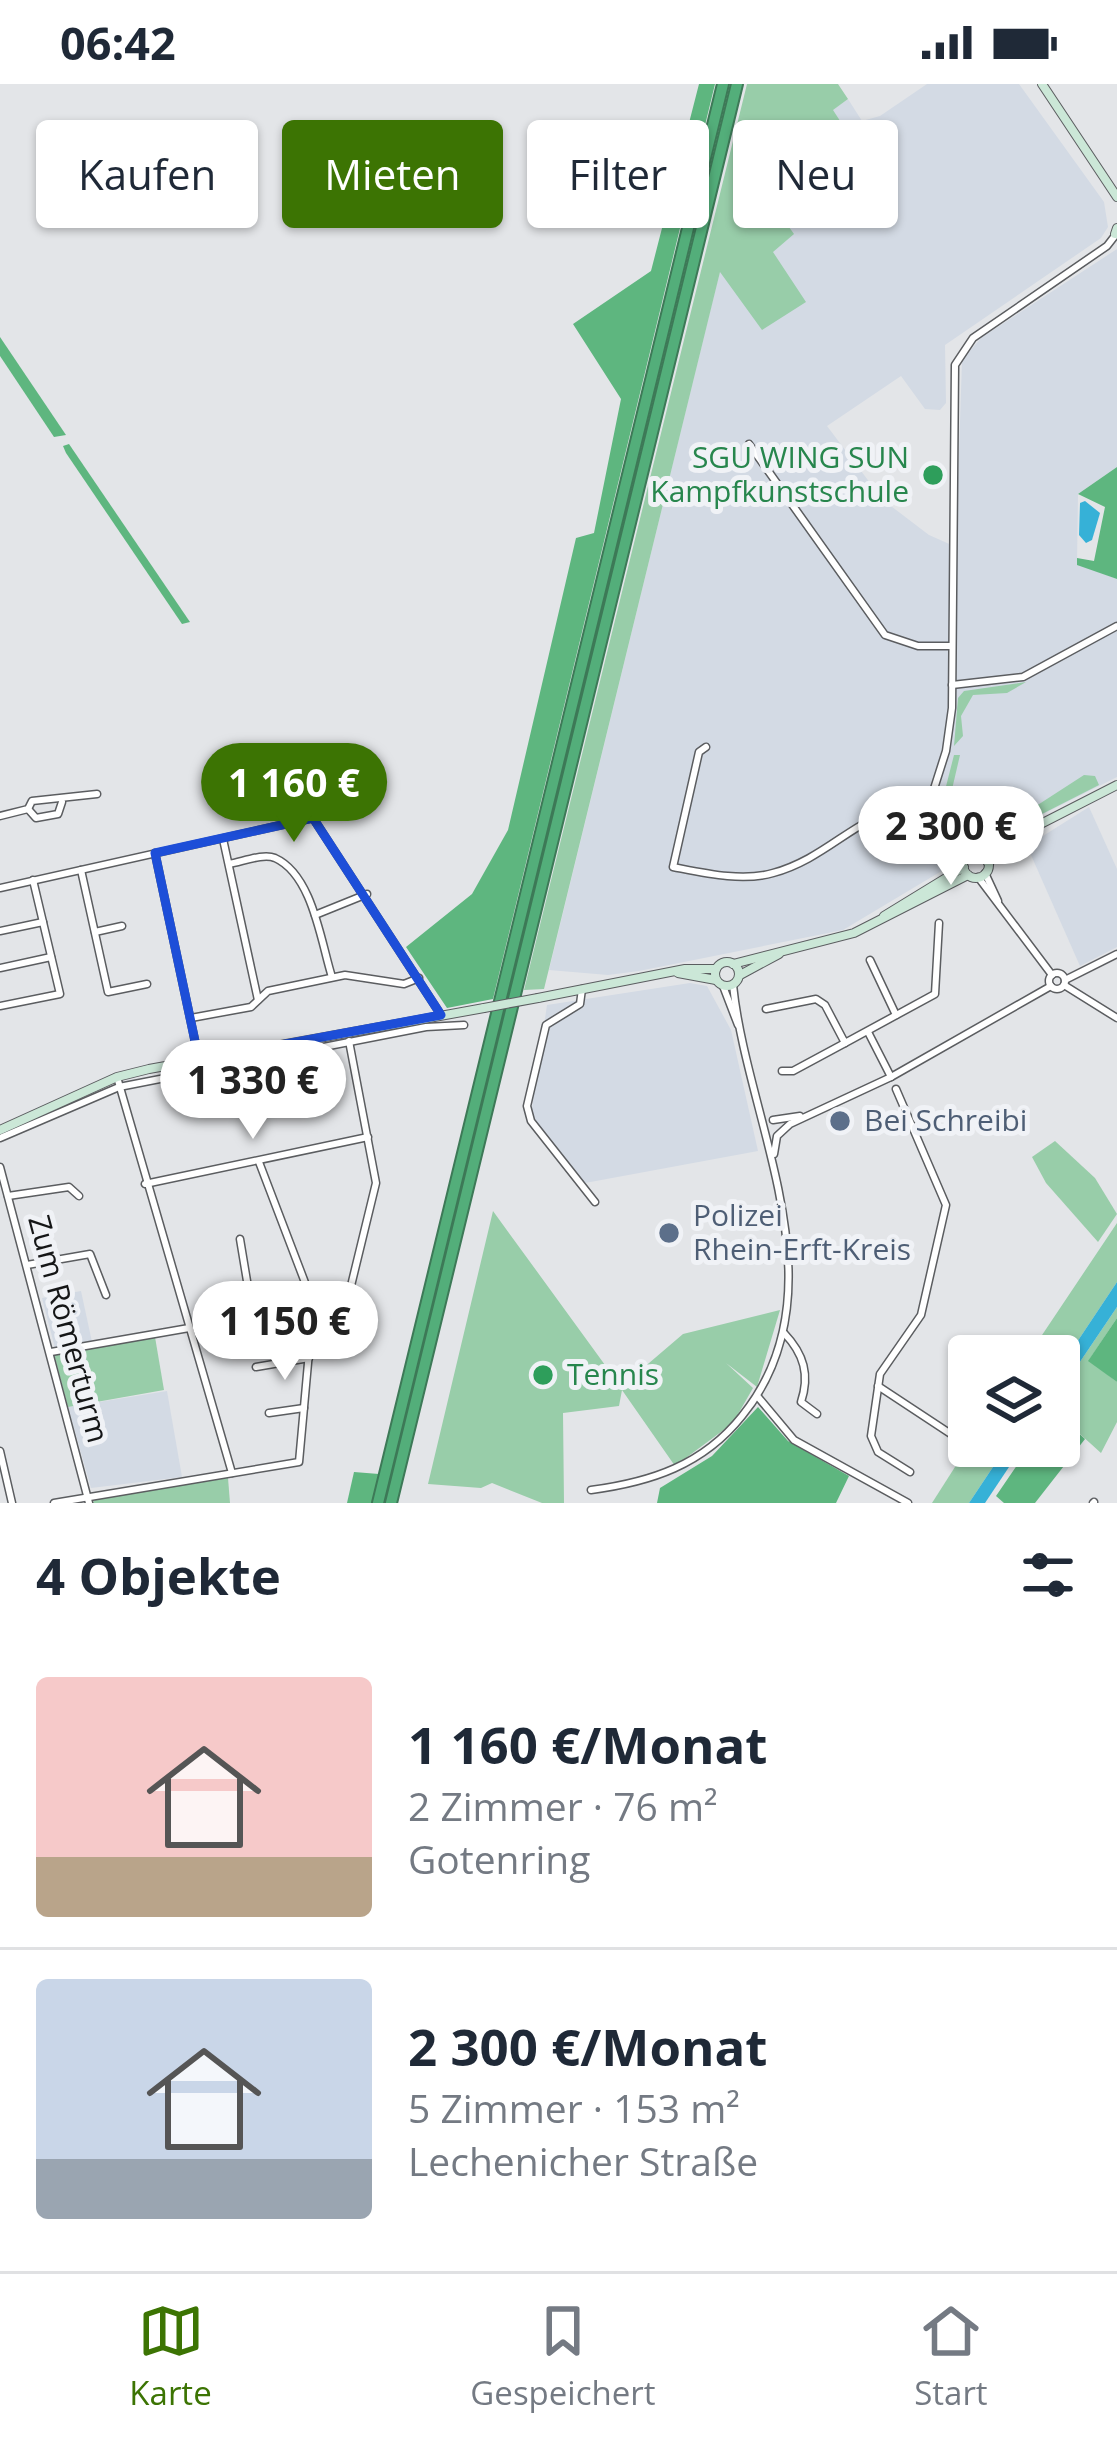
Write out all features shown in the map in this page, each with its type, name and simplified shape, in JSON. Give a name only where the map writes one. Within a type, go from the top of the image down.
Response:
[{"type":"highway","points":[[378,1503],[723,84]]},
{"type":"highway","points":[[391,1503],[736,84]]},
{"type":"street","points":[[1042,84],[1117,197]]},
{"type":"street","points":[[925,817],[946,751],[952,685],[955,365],[973,338],[1117,235]]},
{"type":"street","points":[[748,444],[885,635],[918,646],[952,646]]},
{"type":"street","points":[[952,685],[1023,677],[1117,626]]},
{"type":"street","points":[[706,747],[699,752],[673,867],[762,876],[786,869],[865,820],[889,813],[940,823],[957,831],[982,856]]},
{"type":"street","points":[[591,1490],[656,1480],[708,1450],[758,1397],[773,1372],[784,1333],[787,1256],[772,1163],[725,979],[733,964],[873,924],[972,870],[982,856],[1117,785]]},
{"type":"street","points":[[0,816],[28,809],[36,818],[58,814],[62,802],[97,794]]},
{"type":"street","points":[[0,888],[313,818],[367,894],[441,1015]]},
{"type":"street","points":[[940,823],[1052,975],[1117,1018]]},
{"type":"street","points":[[223,838],[258,1000]]},
{"type":"street","points":[[155,853],[200,1060]]},
{"type":"street","points":[[229,865],[270,856],[280,860],[304,890],[332,977]]},
{"type":"street","points":[[972,870],[982,856]]},
{"type":"street","points":[[81,870],[108,992],[147,984]]},
{"type":"street","points":[[0,1007],[60,994],[33,880]]},
{"type":"street","points":[[314,915],[367,894]]},
{"type":"street","points":[[0,931],[44,922]]},
{"type":"street","points":[[782,1071],[794,1071],[935,994],[940,923]]},
{"type":"street","points":[[95,932],[122,926]]},
{"type":"street","points":[[0,1134],[118,1082],[200,1060],[676,973],[725,979],[781,952]]},
{"type":"street","points":[[772,1163],[781,1130],[804,1116],[894,1084],[1051,986],[1117,954]]},
{"type":"street","points":[[0,968],[51,956]]},
{"type":"street","points":[[870,960],[896,1015]]},
{"type":"street","points":[[725,979],[733,964]]},
{"type":"street","points":[[191,1018],[250,1007],[268,992],[332,977],[360,974],[404,984],[419,978]]},
{"type":"street","points":[[1051,986],[1052,975]]},
{"type":"street","points":[[582,989],[577,1008],[554,1015],[546,1024],[527,1106],[531,1120],[595,1202]]},
{"type":"street","points":[[766,1010],[821,1000],[845,1043]]},
{"type":"street","points":[[118,1082],[458,1022],[464,1025]]},
{"type":"street","points":[[868,1032],[946,1205],[921,1315],[880,1374],[878,1386],[873,1445],[910,1472]]},
{"type":"street","points":[[345,1347],[350,1294],[376,1183],[349,1041]]},
{"type":"street","points":[[118,1082],[232,1473]]},
{"type":"street","points":[[773,1120],[804,1116]]},
{"type":"street","points":[[145,1184],[368,1137]]},
{"type":"street","points":[[260,1162],[307,1298],[316,1305]]},
{"type":"street","name":"Zum Römerturm","points":[[0,1167],[88,1500]]},
{"type":"street","points":[[8,1196],[50,1186],[69,1186],[79,1196]]},
{"type":"street","points":[[240,1239],[252,1311],[307,1298]]},
{"type":"street","points":[[27,1265],[90,1254],[106,1295]]},
{"type":"street","points":[[316,1305],[350,1294]]},
{"type":"street","points":[[307,1298],[316,1305]]},
{"type":"street","points":[[54,1503],[298,1462],[316,1305]]},
{"type":"street","points":[[49,1352],[189,1328]]},
{"type":"street","points":[[784,1333],[796,1346],[807,1375],[801,1402],[817,1414]]},
{"type":"street","points":[[256,1367],[270,1369],[309,1358]]},
{"type":"street","points":[[878,1386],[948,1432]]},
{"type":"street","points":[[758,1397],[794,1440],[908,1503]]},
{"type":"street","points":[[269,1413],[304,1408]]},
{"type":"street","points":[[0,1451],[4,1490],[12,1503]]},
{"type":"highlighted area","points":[[313,818],[441,1015],[199,1060],[155,853]]},
{"type":"shaded area","points":[[927,84],[1019,84],[1104,202],[1108,227],[1101,238],[945,345],[946,403],[940,410],[925,409],[901,376],[827,426],[883,500],[929,535],[956,547],[962,360],[981,338],[1117,249],[1117,467],[1078,494],[1077,564],[1117,579],[1117,777],[999,836],[976,833],[943,815],[934,831],[947,844],[945,869],[843,930],[639,971],[608,975],[549,970],[720,271],[773,252],[771,228],[898,228],[898,120],[866,120],[880,116]]},
{"type":"shaded area","points":[[848,99],[861,120],[828,120],[832,110]]},
{"type":"shaded area","points":[[1089,807],[1117,869],[1117,947],[1080,966],[1027,846]]},
{"type":"shaded area","points":[[690,983],[707,986],[731,1030],[758,1151],[585,1183],[531,1115],[547,1005]]},
{"type":"shaded area","points":[[81,1291],[92,1342],[55,1348],[42,1298]]},
{"type":"shaded area","points":[[167,1391],[182,1477],[91,1488],[68,1407]]},
{"type":"green space","points":[[699,84],[715,84],[706,120],[690,120]]},
{"type":"green space","points":[[747,84],[838,84],[848,99],[833,110],[839,120],[738,120]]},
{"type":"green space","points":[[733,141],[733,228],[790,228],[794,234],[773,252],[806,302],[762,330],[720,272],[544,989],[524,990]]},
{"type":"green space","points":[[662,228],[680,228],[493,999],[447,1008],[406,947],[472,894],[508,830],[576,538],[594,533],[621,399],[573,324],[651,271]]},
{"type":"green space","points":[[0,337],[66,435],[54,437],[0,356]]},
{"type":"green space","points":[[69,444],[190,622],[182,624],[66,453],[63,446]]},
{"type":"green space","points":[[1117,467],[1117,579],[1077,565],[1077,558],[1094,561],[1105,507],[1078,494]]},
{"type":"green space","points":[[1026,682],[1007,693],[973,695],[961,716],[963,736],[954,746],[958,698],[964,691]]},
{"type":"green space","points":[[954,755],[960,755],[950,798],[964,819],[1005,826],[1084,775],[1095,776],[1099,785],[997,837],[979,836],[940,810]]},
{"type":"green space","points":[[1055,1141],[1095,1178],[1117,1214],[1098,1242],[1046,1183],[1032,1157]]},
{"type":"green space","points":[[493,1211],[621,1387],[683,1334],[780,1310],[757,1387],[726,1363],[753,1388],[733,1423],[675,1466],[622,1390],[619,1406],[563,1413],[564,1503],[542,1503],[492,1483],[481,1488],[428,1484]]},
{"type":"green space","points":[[1117,1223],[1117,1282],[1080,1338],[1042,1335]]},
{"type":"green space","points":[[1117,1307],[1117,1318],[1089,1360],[1117,1382],[1117,1422],[1101,1453],[1080,1434],[1080,1362]]},
{"type":"green space","points":[[1117,1318],[1117,1382],[1088,1361]]},
{"type":"green space","points":[[155,1337],[164,1390],[68,1407],[54,1354]]},
{"type":"green space","points":[[758,1407],[788,1441],[849,1476],[836,1503],[657,1503],[660,1488],[712,1456]]},
{"type":"green space","points":[[955,1467],[993,1467],[969,1503],[932,1503]]},
{"type":"green space","points":[[1016,1467],[1063,1467],[1035,1503],[1004,1503],[996,1496]]},
{"type":"green space","points":[[354,1472],[379,1474],[373,1503],[347,1503]]},
{"type":"green space","points":[[228,1478],[230,1503],[92,1503],[96,1499]]},
{"type":"water","points":[[1085,501],[1100,513],[1092,540],[1086,543],[1079,535],[1080,503]]},
{"type":"water","points":[[1117,1282],[1117,1307],[1080,1362],[1080,1338]]},
{"type":"water","points":[[993,1467],[1009,1467],[985,1503],[969,1503]]},
{"type":"place","name":"SGU WING SUN Kampfkunstschule","points":[[933,475]]},
{"type":"place","name":"Bei Schreibi","points":[[840,1121]]},
{"type":"place","name":"Polizei Rhein-Erft-Kreis","points":[[669,1233]]},
{"type":"place","name":"Tennis","points":[[543,1375]]}]
